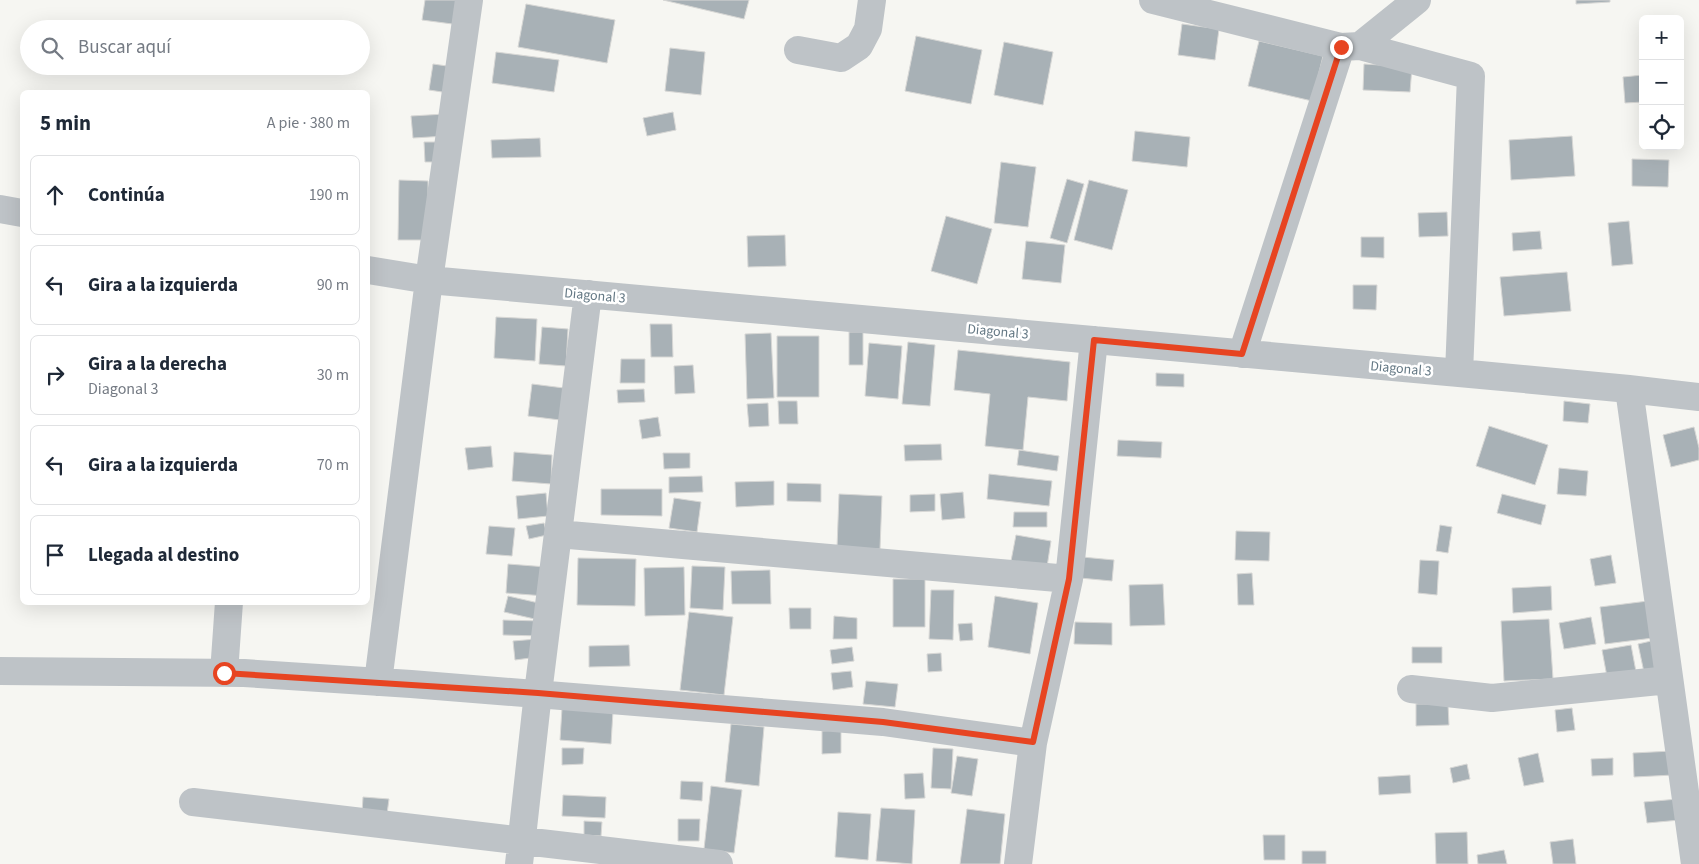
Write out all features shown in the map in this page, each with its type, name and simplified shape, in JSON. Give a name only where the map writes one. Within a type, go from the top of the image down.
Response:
[{"type":"street","points":[[378,682],[429,280],[469,0]]},
{"type":"street","points":[[798,50],[841,58],[859,46],[868,29],[872,0]]},
{"type":"street","points":[[1154,0],[1471,76],[1459,373]]},
{"type":"street","points":[[1242,354],[1351,47],[1417,0]]},
{"type":"street","points":[[0,209],[20,213]]},
{"type":"street","name":"Diagonal 3","points":[[370,270],[429,280],[1459,373],[1699,397]]},
{"type":"street","points":[[521,853],[538,693],[588,294]]},
{"type":"street","points":[[1018,864],[1033,742],[1069,579],[1094,340]]},
{"type":"street","points":[[1629,389],[1669,680],[1687,730],[1695,864]]},
{"type":"street","points":[[558,534],[1069,579]]},
{"type":"street","points":[[224,673],[229,605]]},
{"type":"street","points":[[0,671],[224,673],[378,682],[538,693],[883,722],[1033,742]]},
{"type":"street","points":[[1410,689],[1492,698],[1669,680]]},
{"type":"street","points":[[193,802],[521,853],[719,864]]},
{"type":"building","points":[[425,0],[463,0],[460,25],[422,20]]},
{"type":"building","points":[[663,0],[749,0],[744,19]]},
{"type":"building","points":[[1576,0],[1610,0],[1610,2],[1576,4]]},
{"type":"building","points":[[526,4],[615,20],[607,63],[518,47]]},
{"type":"building","points":[[1182,24],[1219,29],[1215,60],[1178,55]]},
{"type":"building","points":[[916,36],[982,50],[971,104],[905,91]]},
{"type":"building","points":[[1259,41],[1323,56],[1312,101],[1248,86]]},
{"type":"building","points":[[1004,42],[1053,52],[1043,105],[994,95]]},
{"type":"building","points":[[670,48],[705,52],[701,95],[665,91]]},
{"type":"building","points":[[496,52],[559,60],[554,92],[492,83]]},
{"type":"building","points":[[433,64],[454,67],[449,93],[429,90]]},
{"type":"building","points":[[1364,64],[1412,67],[1410,92],[1363,90]]},
{"type":"building","points":[[1639,75],[1639,102],[1625,103],[1623,77]]},
{"type":"building","points":[[673,112],[676,130],[647,136],[643,118]]},
{"type":"building","points":[[445,114],[446,136],[413,138],[411,116]]},
{"type":"building","points":[[1135,131],[1190,137],[1187,167],[1132,161]]},
{"type":"building","points":[[1572,136],[1575,176],[1511,180],[1509,140]]},
{"type":"building","points":[[540,138],[541,157],[492,158],[491,140]]},
{"type":"building","points":[[424,142],[442,142],[443,162],[425,162]]},
{"type":"building","points":[[1632,159],[1669,160],[1668,187],[1632,186]]},
{"type":"building","points":[[1001,162],[1036,167],[1028,227],[994,223]]},
{"type":"building","points":[[1067,179],[1084,184],[1067,243],[1050,238]]},
{"type":"building","points":[[399,180],[428,181],[428,240],[398,240]]},
{"type":"building","points":[[1089,180],[1128,190],[1112,250],[1074,240]]},
{"type":"building","points":[[1447,212],[1448,236],[1419,237],[1418,213]]},
{"type":"building","points":[[946,216],[992,229],[977,284],[931,271]]},
{"type":"building","points":[[1629,221],[1633,264],[1612,266],[1608,223]]},
{"type":"building","points":[[1540,231],[1542,249],[1513,251],[1512,233]]},
{"type":"building","points":[[785,235],[786,266],[748,267],[747,236]]},
{"type":"building","points":[[1361,237],[1384,237],[1384,258],[1361,257]]},
{"type":"building","points":[[1026,241],[1065,245],[1061,283],[1022,279]]},
{"type":"building","points":[[1567,272],[1571,311],[1504,316],[1500,277]]},
{"type":"building","points":[[1353,285],[1377,285],[1376,310],[1353,309]]},
{"type":"building","points":[[496,317],[537,319],[535,361],[494,358]]},
{"type":"building","points":[[650,324],[672,324],[673,357],[651,357]]},
{"type":"building","points":[[542,327],[568,329],[566,366],[539,364]]},
{"type":"building","points":[[849,332],[863,332],[863,365],[849,365]]},
{"type":"building","points":[[771,333],[774,398],[747,399],[745,334]]},
{"type":"building","points":[[777,336],[819,336],[819,397],[777,397]]},
{"type":"building","points":[[908,342],[935,345],[930,406],[902,404]]},
{"type":"building","points":[[869,343],[902,346],[898,399],[865,396]]},
{"type":"building","points":[[958,350],[1070,362],[1067,401],[1028,397],[1023,450],[985,446],[990,394],[954,390]]},
{"type":"building","points":[[621,359],[645,359],[645,383],[620,383]]},
{"type":"building","points":[[693,365],[695,393],[675,394],[674,366]]},
{"type":"building","points":[[1156,373],[1184,374],[1184,387],[1156,386]]},
{"type":"building","points":[[532,384],[564,388],[560,420],[528,416]]},
{"type":"building","points":[[644,389],[645,402],[618,403],[617,390]]},
{"type":"building","points":[[778,401],[797,401],[798,424],[779,424]]},
{"type":"building","points":[[1564,401],[1590,404],[1588,423],[1563,421]]},
{"type":"building","points":[[768,403],[769,426],[749,427],[747,404]]},
{"type":"building","points":[[658,417],[661,436],[642,439],[639,420]]},
{"type":"building","points":[[1489,426],[1548,445],[1535,485],[1476,466]]},
{"type":"building","points":[[1694,427],[1699,448],[1699,460],[1671,467],[1663,435]]},
{"type":"building","points":[[1118,440],[1162,442],[1161,458],[1117,456]]},
{"type":"building","points":[[941,444],[942,460],[905,461],[904,445]]},
{"type":"building","points":[[491,446],[493,467],[468,470],[465,448]]},
{"type":"building","points":[[1019,450],[1059,456],[1057,471],[1017,465]]},
{"type":"building","points":[[514,452],[552,455],[551,484],[512,481]]},
{"type":"building","points":[[663,453],[690,453],[690,468],[664,469]]},
{"type":"building","points":[[1559,468],[1588,471],[1586,496],[1557,494]]},
{"type":"building","points":[[989,474],[1052,481],[1049,506],[987,499]]},
{"type":"building","points":[[702,476],[703,492],[669,493],[669,477]]},
{"type":"building","points":[[774,481],[774,505],[736,507],[735,482]]},
{"type":"building","points":[[787,483],[821,484],[821,502],[787,501]]},
{"type":"building","points":[[601,489],[662,489],[662,516],[601,515]]},
{"type":"building","points":[[963,492],[965,518],[942,520],[940,494]]},
{"type":"building","points":[[546,493],[548,516],[518,519],[516,496]]},
{"type":"building","points":[[839,494],[882,496],[880,549],[837,548]]},
{"type":"building","points":[[935,494],[935,511],[910,512],[910,495]]},
{"type":"building","points":[[1502,494],[1546,505],[1541,525],[1497,513]]},
{"type":"building","points":[[674,498],[701,502],[697,532],[669,528]]},
{"type":"building","points":[[1014,512],[1047,512],[1047,527],[1013,527]]},
{"type":"building","points":[[544,523],[547,535],[529,539],[526,526]]},
{"type":"building","points":[[1440,525],[1452,527],[1448,553],[1436,551]]},
{"type":"building","points":[[489,526],[515,528],[512,556],[486,554]]},
{"type":"building","points":[[1236,531],[1270,532],[1269,561],[1235,560]]},
{"type":"building","points":[[1016,535],[1051,541],[1047,567],[1011,561]]},
{"type":"building","points":[[1611,555],[1616,583],[1595,586],[1590,559]]},
{"type":"building","points":[[1082,557],[1114,560],[1112,581],[1080,578]]},
{"type":"building","points":[[578,558],[636,559],[635,606],[577,605]]},
{"type":"building","points":[[1420,560],[1439,561],[1437,595],[1418,593]]},
{"type":"building","points":[[508,564],[547,567],[545,596],[506,593]]},
{"type":"building","points":[[692,566],[725,567],[723,610],[690,608]]},
{"type":"building","points":[[684,567],[685,615],[645,616],[644,568]]},
{"type":"building","points":[[770,570],[771,604],[732,604],[731,571]]},
{"type":"building","points":[[1252,573],[1254,605],[1238,605],[1237,574]]},
{"type":"building","points":[[893,579],[925,579],[925,627],[893,627]]},
{"type":"building","points":[[1163,584],[1165,625],[1130,626],[1129,585]]},
{"type":"building","points":[[1551,586],[1552,610],[1513,613],[1512,588]]},
{"type":"building","points":[[931,590],[954,590],[953,640],[929,639]]},
{"type":"building","points":[[508,596],[543,604],[539,620],[504,612]]},
{"type":"building","points":[[995,596],[1038,603],[1030,654],[988,647]]},
{"type":"building","points":[[1648,601],[1653,638],[1605,644],[1600,607]]},
{"type":"building","points":[[789,608],[811,608],[811,629],[790,629]]},
{"type":"building","points":[[689,612],[733,617],[724,695],[680,690]]},
{"type":"building","points":[[834,616],[857,618],[857,639],[833,639]]},
{"type":"building","points":[[1591,617],[1596,644],[1564,649],[1559,623]]},
{"type":"building","points":[[1549,619],[1553,679],[1504,681],[1501,621]]},
{"type":"building","points":[[503,620],[541,621],[540,636],[503,635]]},
{"type":"building","points":[[1075,622],[1112,623],[1112,645],[1074,644]]},
{"type":"building","points":[[972,623],[973,640],[960,641],[958,624]]},
{"type":"building","points":[[537,639],[538,657],[515,660],[513,641]]},
{"type":"building","points":[[1660,639],[1667,672],[1645,677],[1638,644]]},
{"type":"building","points":[[629,645],[630,666],[589,667],[589,646]]},
{"type":"building","points":[[1631,645],[1637,677],[1608,682],[1602,650]]},
{"type":"building","points":[[852,647],[854,661],[832,664],[830,650]]},
{"type":"building","points":[[1412,647],[1442,647],[1442,663],[1412,663]]},
{"type":"building","points":[[941,653],[942,671],[928,672],[927,654]]},
{"type":"building","points":[[851,671],[853,687],[833,690],[831,673]]},
{"type":"building","points":[[866,681],[898,684],[895,707],[863,704]]},
{"type":"building","points":[[1416,704],[1448,704],[1449,725],[1416,726]]},
{"type":"building","points":[[562,708],[613,711],[611,744],[560,740]]},
{"type":"building","points":[[1572,708],[1575,730],[1557,732],[1555,710]]},
{"type":"building","points":[[731,724],[764,727],[759,786],[725,782]]},
{"type":"building","points":[[841,730],[841,753],[822,754],[822,731]]},
{"type":"building","points":[[562,748],[584,748],[583,764],[562,765]]},
{"type":"building","points":[[933,748],[953,749],[951,789],[931,788]]},
{"type":"building","points":[[1672,751],[1673,775],[1634,777],[1633,753]]},
{"type":"building","points":[[1538,753],[1544,782],[1524,786],[1518,758]]},
{"type":"building","points":[[957,756],[978,759],[972,796],[951,793]]},
{"type":"building","points":[[1613,758],[1613,775],[1592,776],[1591,759]]},
{"type":"building","points":[[1467,764],[1470,779],[1453,783],[1450,768]]},
{"type":"building","points":[[923,773],[925,798],[905,799],[904,774]]},
{"type":"building","points":[[1410,775],[1411,793],[1379,795],[1378,777]]},
{"type":"building","points":[[681,781],[703,782],[702,801],[680,799]]},
{"type":"building","points":[[711,786],[742,790],[734,853],[704,849]]},
{"type":"building","points":[[563,795],[606,797],[605,818],[562,816]]},
{"type":"building","points":[[363,797],[389,799],[387,814],[362,813]]},
{"type":"building","points":[[1678,799],[1680,820],[1647,823],[1644,802]]},
{"type":"building","points":[[881,808],[915,810],[912,864],[876,861]]},
{"type":"building","points":[[967,809],[1005,814],[1000,864],[960,864]]},
{"type":"building","points":[[838,812],[871,814],[868,860],[835,857]]},
{"type":"building","points":[[678,819],[700,819],[699,841],[678,841]]},
{"type":"building","points":[[584,821],[602,822],[601,836],[584,835]]},
{"type":"building","points":[[1467,832],[1468,864],[1436,864],[1435,833]]},
{"type":"building","points":[[1263,835],[1285,835],[1285,860],[1264,860]]},
{"type":"building","points":[[1573,839],[1576,864],[1553,864],[1550,842]]},
{"type":"building","points":[[1504,850],[1507,864],[1478,864],[1477,855]]},
{"type":"building","points":[[1302,851],[1326,851],[1326,864],[1302,864]]},
{"type":"route","points":[[224,673],[538,693],[883,722],[1033,742],[1069,579],[1094,340],[1242,354],[1341,47]]}]
